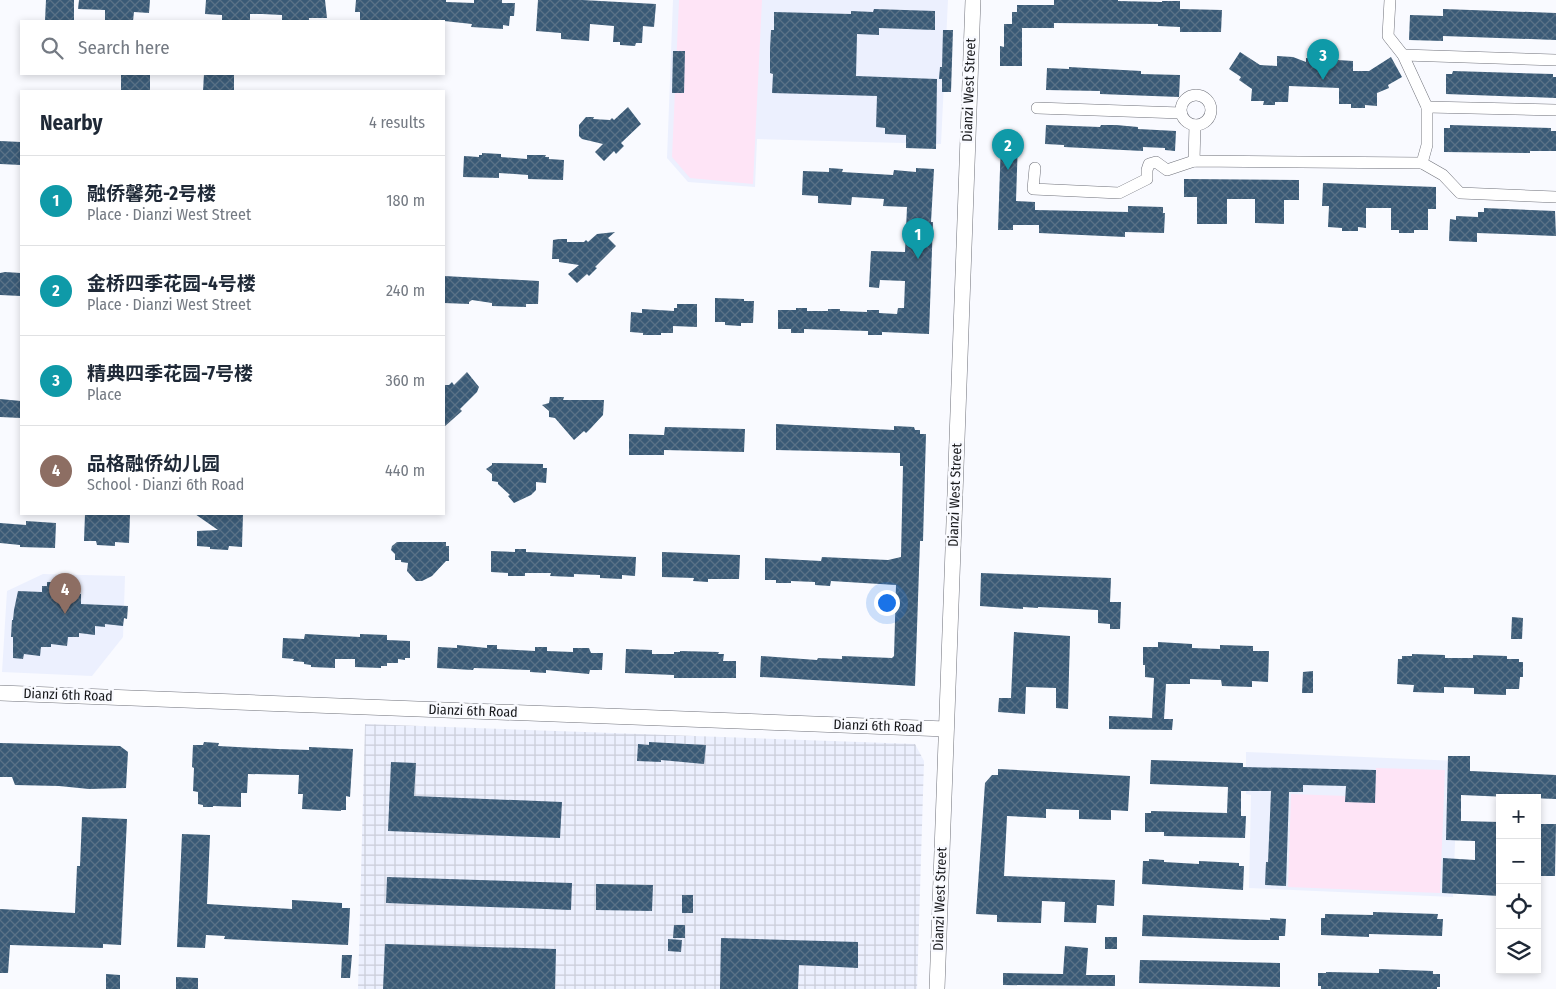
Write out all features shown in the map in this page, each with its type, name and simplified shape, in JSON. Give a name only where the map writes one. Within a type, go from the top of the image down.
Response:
[{"type":"street","name":"Dianzi West Street","points":[[936,989],[973,0]]},
{"type":"street","points":[[1390,0],[1388,36],[1403,55],[1426,107],[1427,145],[1422,163]]},
{"type":"street","points":[[1403,55],[1556,60]]},
{"type":"street","points":[[1199,95],[1210,105],[1210,116],[1207,121],[1195,125],[1185,120],[1181,113],[1186,99],[1199,95]]},
{"type":"street","points":[[1426,107],[1556,110]]},
{"type":"street","points":[[1038,108],[1181,113]]},
{"type":"street","points":[[1194,161],[1195,125]]},
{"type":"street","points":[[1034,168],[1033,189],[1119,193],[1147,179],[1149,164],[1156,162],[1167,170],[1194,161],[1422,163],[1442,175],[1460,192],[1556,197]]},
{"type":"street","name":"Dianzi 6th Road","points":[[0,694],[946,729]]},
{"type":"shaded area","points":[[673,0],[948,0],[941,144],[757,139],[755,187],[688,182],[667,158]]},
{"type":"shaded area","points":[[679,0],[762,0],[753,184],[690,178],[672,157]]},
{"type":"shaded area","points":[[43,574],[125,576],[123,637],[92,676],[2,672],[7,591]]},
{"type":"shaded area","points":[[365,724],[915,744],[924,761],[917,989],[358,989]]},
{"type":"shaded area","points":[[1246,752],[1458,761],[1453,897],[1249,888],[1251,795],[1246,794]]},
{"type":"shaded area","points":[[1376,768],[1445,770],[1440,893],[1288,887],[1291,794],[1375,797]]},
{"type":"building","points":[[46,0],[74,0],[74,20],[45,20]]},
{"type":"building","points":[[79,0],[150,0],[149,13],[134,12],[133,20],[105,20],[105,10],[78,9]]},
{"type":"building","points":[[206,0],[325,0],[327,18],[282,20],[282,15],[250,14],[250,20],[222,20],[222,15],[205,14]]},
{"type":"building","points":[[356,0],[446,0],[446,2],[474,3],[474,0],[502,0],[502,3],[515,3],[514,16],[510,16],[509,26],[503,25],[503,29],[471,27],[472,24],[445,20],[360,20],[360,12],[355,12]]},
{"type":"building","points":[[538,0],[656,4],[654,27],[643,26],[642,43],[636,43],[635,46],[620,45],[620,42],[613,42],[614,26],[590,24],[589,41],[561,39],[561,33],[536,31]]},
{"type":"building","points":[[1054,0],[1180,1],[1180,9],[1222,10],[1221,32],[1180,32],[1180,27],[1158,26],[1158,24],[1054,23],[1054,28],[1022,28],[1022,66],[1000,66],[1000,46],[1004,47],[1004,24],[1012,24],[1012,12],[1017,12],[1017,5],[1054,5]]},
{"type":"building","points":[[874,9],[935,11],[935,30],[879,28],[879,35],[857,34],[856,76],[937,79],[936,149],[906,148],[906,135],[885,134],[885,128],[876,127],[877,96],[772,93],[773,74],[770,73],[770,49],[771,30],[774,30],[774,12],[851,14],[851,11],[873,12]]},
{"type":"building","points":[[1443,9],[1556,13],[1556,40],[1443,36],[1443,41],[1409,40],[1410,15],[1443,16]]},
{"type":"building","points":[[943,30],[953,30],[951,92],[942,92],[942,79],[939,79],[940,67],[942,67]]},
{"type":"building","points":[[673,51],[685,51],[684,93],[672,93]]},
{"type":"building","points":[[1240,52],[1260,65],[1277,66],[1277,56],[1293,57],[1306,62],[1306,58],[1353,61],[1353,71],[1369,71],[1391,57],[1402,77],[1388,85],[1389,88],[1377,93],[1377,106],[1365,105],[1365,108],[1351,108],[1351,104],[1339,104],[1339,88],[1289,86],[1288,102],[1275,102],[1275,105],[1263,105],[1264,101],[1251,101],[1252,89],[1239,80],[1241,77],[1229,69]]},
{"type":"building","points":[[1069,67],[1141,71],[1141,74],[1180,75],[1179,97],[1100,94],[1100,91],[1046,90],[1047,68],[1069,69]]},
{"type":"building","points":[[1453,71],[1553,74],[1553,77],[1556,77],[1556,98],[1446,94],[1446,74],[1452,74]]},
{"type":"building","points":[[121,75],[150,75],[150,90],[121,90]]},
{"type":"building","points":[[204,75],[234,75],[234,90],[203,90]]},
{"type":"building","points":[[628,107],[641,124],[621,143],[624,146],[616,154],[614,151],[604,161],[595,152],[603,144],[582,139],[579,136],[579,125],[586,117],[610,120],[612,118],[614,120]]},
{"type":"building","points":[[1046,125],[1100,127],[1101,125],[1116,125],[1138,127],[1138,129],[1176,131],[1175,151],[1165,150],[1165,148],[1143,147],[1143,151],[1064,147],[1064,145],[1045,144]]},
{"type":"building","points":[[1450,125],[1551,128],[1551,131],[1556,131],[1556,151],[1530,151],[1530,153],[1444,152],[1444,128],[1450,128]]},
{"type":"building","points":[[1001,139],[1018,140],[1016,201],[1035,202],[1035,210],[1128,212],[1128,206],[1163,207],[1163,213],[1165,213],[1164,233],[1125,232],[1125,237],[1039,233],[1039,225],[1013,225],[1013,230],[998,230]]},
{"type":"building","points":[[0,141],[20,142],[20,165],[0,164]]},
{"type":"building","points":[[482,153],[501,154],[501,157],[527,159],[527,155],[546,155],[545,157],[549,157],[549,159],[564,160],[563,180],[528,179],[528,175],[499,173],[499,178],[463,177],[464,156],[479,157]]},
{"type":"building","points":[[829,168],[843,169],[842,172],[893,175],[894,170],[916,172],[916,168],[934,169],[929,334],[882,332],[882,335],[868,335],[868,331],[804,329],[804,333],[791,333],[791,329],[778,329],[778,310],[807,308],[807,311],[840,309],[840,311],[867,312],[867,310],[879,310],[879,313],[897,314],[898,308],[904,308],[905,281],[880,280],[879,288],[869,287],[871,251],[905,252],[907,207],[883,206],[884,199],[852,197],[851,205],[818,203],[818,196],[802,195],[803,171],[829,172]]},
{"type":"building","points":[[1184,179],[1299,180],[1299,200],[1284,200],[1284,224],[1255,223],[1255,199],[1227,199],[1227,224],[1197,224],[1197,197],[1184,197]]},
{"type":"building","points":[[1323,183],[1436,187],[1436,209],[1428,209],[1428,230],[1414,230],[1414,233],[1399,233],[1399,230],[1391,230],[1391,208],[1366,208],[1366,228],[1358,227],[1358,231],[1342,231],[1342,228],[1328,227],[1329,206],[1322,206]]},
{"type":"building","points":[[1484,208],[1555,211],[1556,236],[1477,233],[1477,242],[1449,241],[1450,219],[1456,220],[1456,216],[1478,217],[1478,212],[1484,212]]},
{"type":"building","points":[[615,232],[608,238],[616,246],[595,267],[597,268],[589,276],[587,274],[577,283],[568,274],[579,265],[559,262],[559,259],[552,259],[553,240],[567,239],[567,242],[584,242],[586,240],[588,242],[597,234]]},
{"type":"building","points":[[0,273],[20,273],[20,296],[0,295]]},
{"type":"building","points":[[445,276],[539,281],[538,304],[526,304],[526,307],[492,306],[492,303],[472,300],[469,304],[445,303]]},
{"type":"building","points":[[715,298],[754,301],[753,323],[741,323],[741,326],[725,325],[725,322],[715,322]]},
{"type":"building","points":[[677,304],[697,304],[697,327],[673,326],[673,333],[661,333],[661,335],[643,335],[643,333],[630,332],[631,312],[642,313],[642,309],[674,311],[674,308],[677,308]]},
{"type":"building","points":[[467,372],[479,387],[477,392],[460,409],[462,411],[445,426],[445,385],[449,385],[452,382],[454,385]]},
{"type":"building","points":[[550,397],[564,397],[563,400],[604,400],[603,415],[586,433],[584,431],[574,440],[555,418],[549,417],[549,411],[542,405],[549,403]]},
{"type":"building","points":[[0,399],[20,401],[20,418],[0,417]]},
{"type":"building","points":[[776,424],[894,430],[894,426],[914,427],[915,430],[920,430],[920,434],[926,434],[923,541],[920,541],[915,686],[760,677],[761,656],[817,660],[818,658],[842,659],[842,656],[892,658],[894,656],[896,585],[831,581],[830,586],[815,585],[815,582],[791,581],[791,583],[776,583],[776,580],[765,580],[765,558],[821,561],[822,557],[888,560],[901,557],[903,466],[900,466],[900,453],[776,450]]},
{"type":"building","points":[[665,427],[745,429],[744,452],[664,450],[664,455],[629,455],[629,434],[664,435]]},
{"type":"building","points":[[492,463],[543,464],[543,468],[547,468],[546,483],[536,482],[536,490],[531,495],[514,503],[508,496],[510,495],[498,482],[492,481],[492,474],[486,469]]},
{"type":"building","points":[[85,515],[130,515],[129,543],[115,542],[115,546],[97,545],[96,541],[84,541]]},
{"type":"building","points":[[196,515],[243,515],[242,547],[229,546],[228,550],[197,546],[197,531],[218,530]]},
{"type":"building","points":[[26,521],[56,523],[55,548],[20,547],[20,545],[0,543],[0,523],[26,525]]},
{"type":"building","points":[[397,542],[446,542],[446,546],[449,546],[449,561],[446,561],[432,576],[422,581],[416,581],[407,571],[408,563],[395,560],[395,554],[391,550],[392,546]]},
{"type":"building","points":[[515,549],[526,549],[526,552],[636,557],[635,576],[622,575],[622,579],[600,578],[600,575],[574,574],[574,577],[550,576],[551,573],[525,573],[525,576],[508,576],[508,573],[491,572],[491,551],[515,552]]},
{"type":"building","points":[[662,552],[740,555],[739,579],[708,579],[708,582],[693,581],[694,578],[662,577]]},
{"type":"building","points":[[981,573],[1111,578],[1110,602],[1121,602],[1120,629],[1110,629],[1110,624],[1098,623],[1098,610],[1038,607],[1023,607],[1023,609],[980,606]]},
{"type":"building","points":[[47,582],[66,582],[66,586],[70,586],[70,593],[81,594],[81,604],[128,606],[127,619],[124,618],[123,626],[105,624],[105,627],[95,626],[95,635],[79,633],[79,637],[68,637],[67,646],[51,644],[51,647],[41,647],[40,656],[24,654],[23,659],[13,658],[12,620],[18,591],[42,592],[42,586],[47,586]]},
{"type":"building","points":[[1512,617],[1523,618],[1522,639],[1511,639]]},
{"type":"building","points":[[1014,632],[1070,636],[1068,709],[1056,708],[1056,688],[1026,687],[1025,714],[998,712],[999,698],[1011,698]]},
{"type":"building","points":[[305,634],[360,637],[360,634],[387,635],[387,640],[410,641],[410,658],[405,658],[405,660],[398,659],[398,663],[387,663],[387,666],[381,666],[381,668],[355,667],[355,659],[335,659],[335,668],[311,667],[311,665],[304,664],[304,662],[282,658],[283,638],[304,639]]},
{"type":"building","points":[[1158,642],[1192,644],[1192,648],[1220,649],[1220,645],[1253,646],[1253,651],[1269,651],[1268,682],[1252,681],[1252,687],[1222,686],[1221,680],[1190,679],[1190,684],[1166,684],[1164,719],[1173,719],[1172,730],[1109,729],[1109,716],[1152,718],[1154,678],[1145,677],[1143,647],[1158,647]]},
{"type":"building","points":[[457,645],[487,648],[487,645],[497,645],[497,649],[535,651],[535,647],[547,647],[547,651],[573,652],[573,648],[589,648],[591,653],[603,653],[602,670],[590,670],[589,674],[546,670],[546,673],[530,672],[530,670],[437,668],[438,647],[457,648]]},
{"type":"building","points":[[626,649],[652,650],[652,654],[674,654],[674,652],[680,651],[719,652],[718,654],[724,654],[723,661],[736,661],[736,678],[674,678],[674,675],[625,673]]},
{"type":"building","points":[[1412,654],[1445,655],[1445,658],[1473,658],[1473,655],[1507,656],[1507,659],[1519,659],[1519,662],[1523,662],[1523,677],[1520,677],[1519,689],[1506,689],[1506,695],[1474,694],[1474,688],[1444,687],[1444,693],[1413,692],[1414,685],[1397,684],[1398,659],[1402,659],[1402,656],[1412,656]]},
{"type":"building","points":[[1313,671],[1313,693],[1302,693],[1303,672]]},
{"type":"building","points":[[204,742],[219,743],[218,746],[278,749],[309,750],[309,747],[353,749],[350,797],[346,796],[346,810],[302,809],[303,794],[298,794],[299,775],[248,774],[247,793],[241,793],[241,807],[203,807],[203,805],[198,804],[198,792],[193,791],[194,768],[192,767],[193,745],[203,745]]},
{"type":"building","points":[[649,742],[706,745],[704,764],[661,760],[661,762],[637,761],[638,744],[649,745]]},
{"type":"building","points":[[0,743],[120,746],[128,752],[126,788],[89,789],[15,785],[12,777],[0,777]]},
{"type":"building","points":[[1448,756],[1470,756],[1470,771],[1556,775],[1556,799],[1541,798],[1541,794],[1496,794],[1496,796],[1461,795],[1461,821],[1496,822],[1496,896],[1442,893],[1443,858],[1475,860],[1475,841],[1446,840]]},
{"type":"building","points":[[1151,760],[1243,763],[1243,767],[1376,770],[1375,803],[1345,802],[1346,786],[1303,785],[1303,792],[1289,792],[1286,886],[1265,885],[1266,862],[1268,862],[1271,791],[1241,791],[1241,816],[1246,816],[1245,838],[1164,836],[1164,832],[1145,832],[1145,813],[1151,813],[1151,811],[1227,813],[1228,787],[1150,784]]},
{"type":"building","points":[[391,762],[416,763],[414,796],[562,802],[560,838],[388,831]]},
{"type":"building","points":[[998,769],[1130,776],[1128,811],[1111,810],[1111,820],[1079,819],[1079,810],[1046,809],[1046,818],[1007,816],[1004,876],[1115,880],[1114,906],[1097,905],[1096,923],[1064,922],[1065,902],[1042,901],[1041,923],[997,922],[997,915],[976,914],[985,783],[992,775],[998,775]]},
{"type":"building","points":[[82,817],[127,819],[121,945],[103,944],[103,948],[10,945],[8,973],[0,973],[0,909],[75,913],[77,866],[80,866]]},
{"type":"building","points":[[1541,824],[1556,824],[1555,876],[1541,876]]},
{"type":"building","points":[[182,834],[210,835],[207,904],[292,909],[292,900],[342,903],[342,908],[350,908],[348,945],[224,939],[225,936],[206,935],[205,948],[177,947]]},
{"type":"building","points":[[1149,859],[1199,864],[1199,861],[1239,863],[1239,866],[1244,866],[1243,890],[1142,884],[1143,861],[1149,861]]},
{"type":"building","points":[[387,877],[572,883],[571,910],[386,903]]},
{"type":"building","points":[[596,884],[653,885],[652,911],[596,910]]},
{"type":"building","points":[[682,895],[693,895],[693,913],[682,913]]},
{"type":"building","points":[[1373,912],[1438,914],[1437,919],[1443,919],[1442,936],[1369,934],[1369,937],[1321,935],[1321,918],[1325,918],[1325,914],[1373,915]]},
{"type":"building","points":[[1143,915],[1286,919],[1285,936],[1279,936],[1279,940],[1247,940],[1142,936]]},
{"type":"building","points":[[674,925],[685,925],[685,938],[673,938]]},
{"type":"building","points":[[1105,937],[1117,937],[1117,949],[1105,949]]},
{"type":"building","points":[[721,938],[858,942],[858,968],[799,965],[798,989],[720,989]]},
{"type":"building","points":[[668,939],[682,940],[681,952],[668,951]]},
{"type":"building","points":[[385,944],[556,949],[555,989],[383,989]]},
{"type":"building","points":[[1065,946],[1088,948],[1086,975],[1115,975],[1115,986],[1003,985],[1003,973],[1063,974]]},
{"type":"building","points":[[342,955],[352,955],[350,978],[341,978]]},
{"type":"building","points":[[1140,960],[1280,963],[1280,987],[1139,983]]},
{"type":"building","points":[[1379,969],[1433,971],[1433,974],[1440,974],[1440,987],[1437,987],[1437,989],[1321,989],[1321,986],[1318,986],[1318,973],[1379,973]]},
{"type":"building","points":[[106,974],[120,975],[120,989],[106,989]]},
{"type":"building","points":[[176,977],[198,978],[198,989],[176,989]]},
{"type":"place","name":"精典四季花园-7号楼","points":[[1323,80]]},
{"type":"place","name":"金桥四季花园-4号楼","points":[[1008,170]]},
{"type":"place","name":"融侨馨苑-2号楼","points":[[918,259]]},
{"type":"place","name":"品格融侨幼儿园","points":[[65,614]]}]
